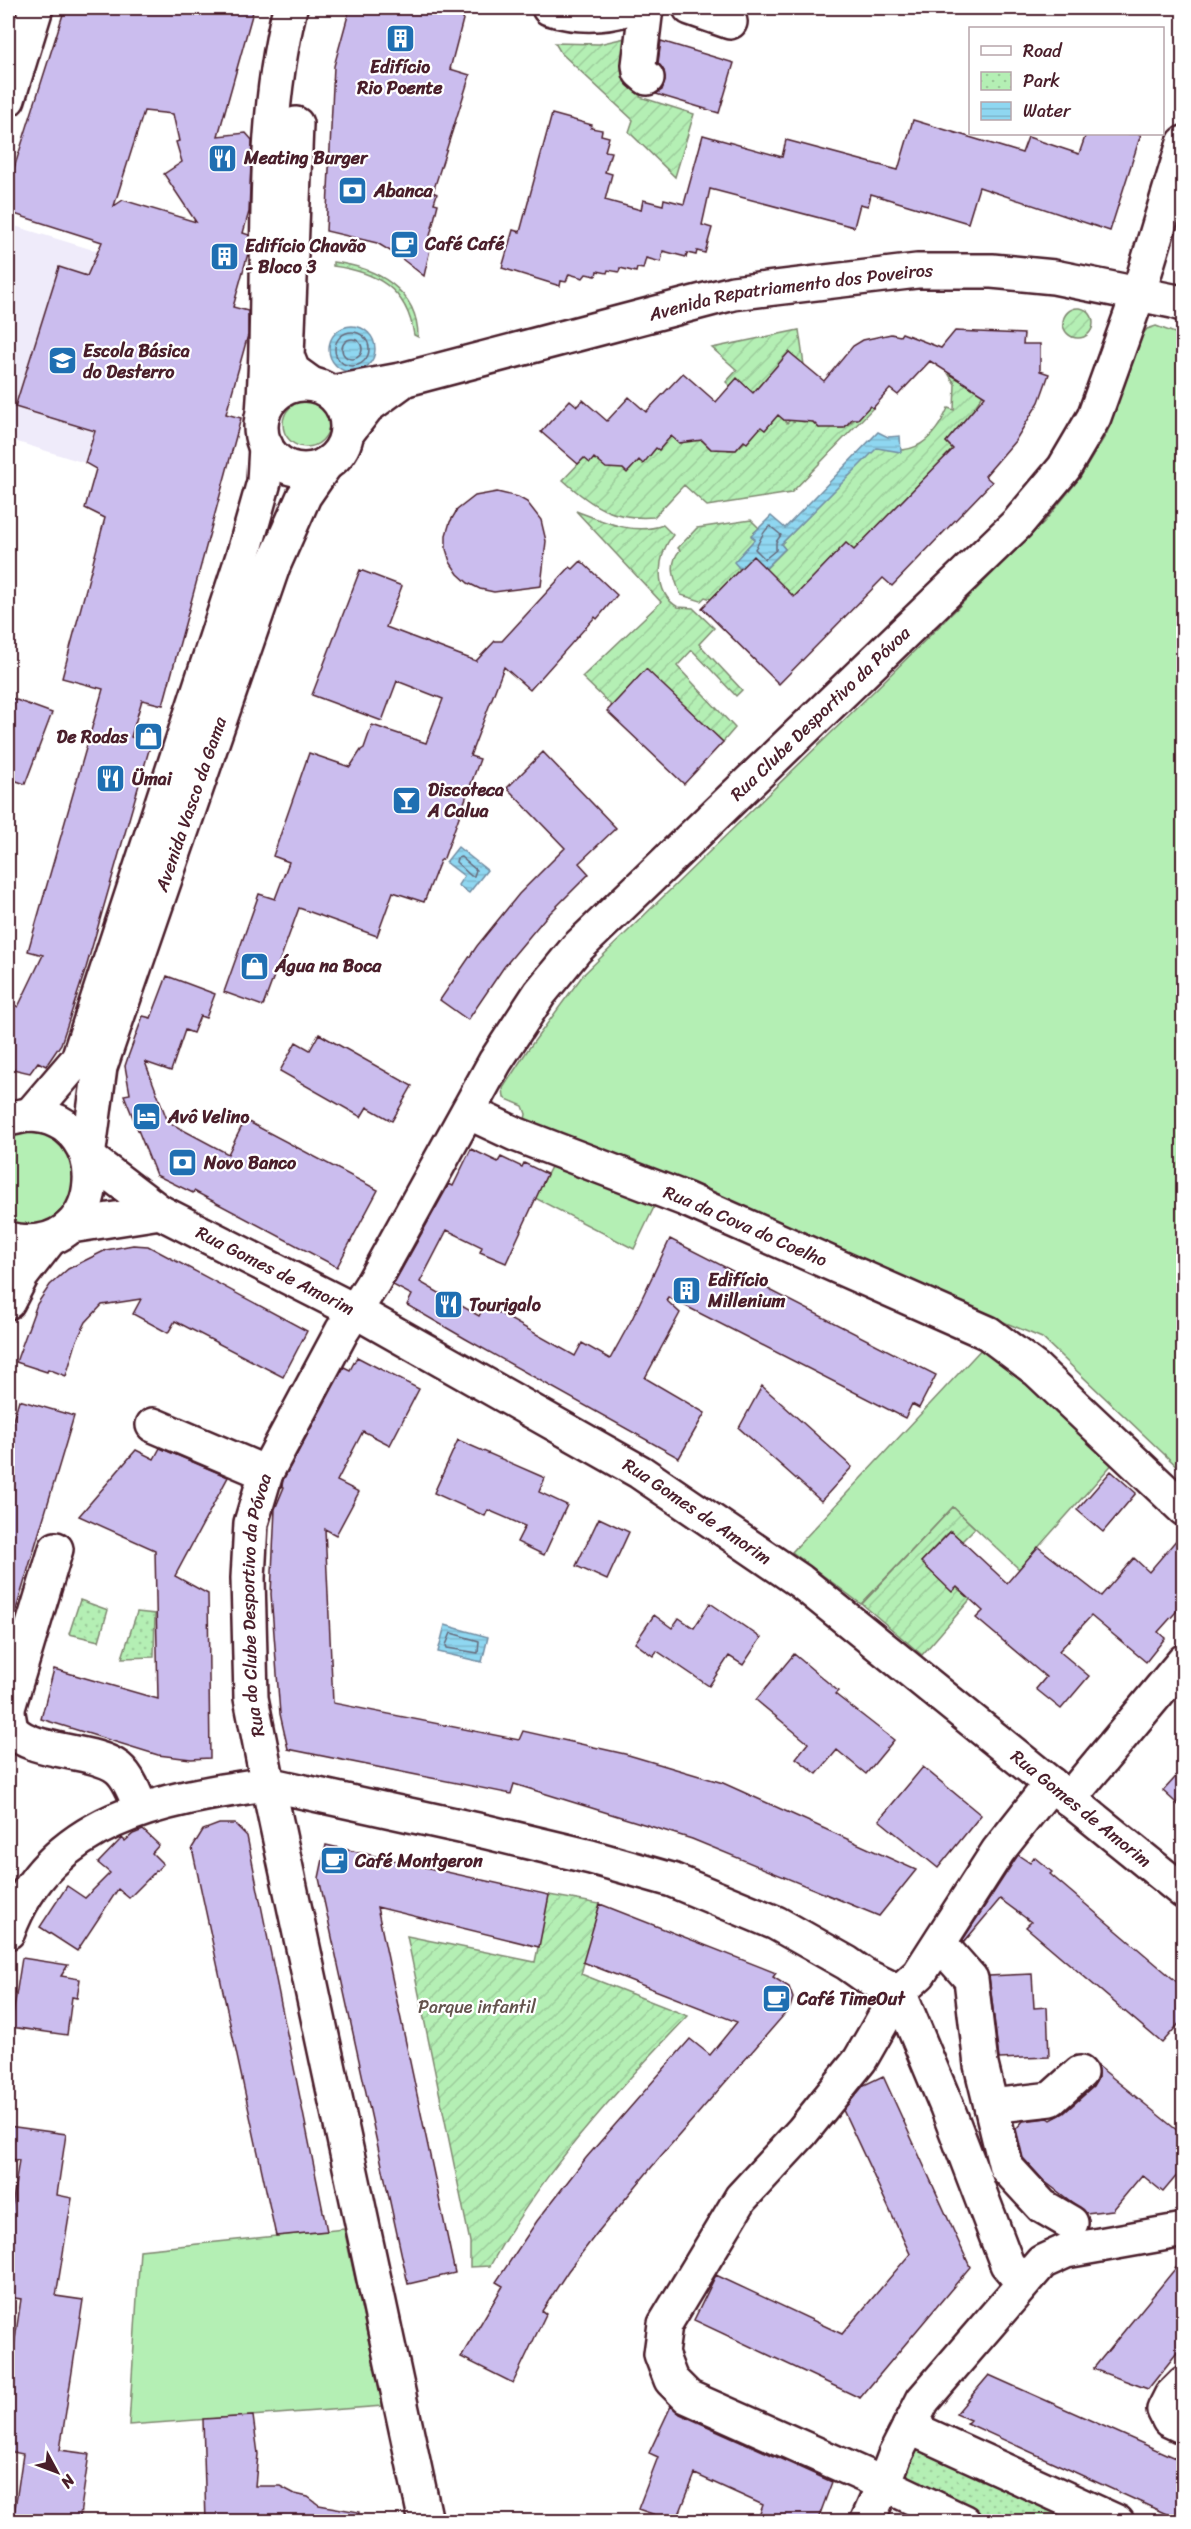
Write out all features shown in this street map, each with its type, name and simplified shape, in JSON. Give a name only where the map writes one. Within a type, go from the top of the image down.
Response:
[{"type":"street","points":[[8,99],[36,8]]},
{"type":"street","name":"Avenida Vasco da Gama","points":[[19,1117],[78,1059],[243,556],[264,482],[267,236],[272,140],[282,39],[290,8]]},
{"type":"street","points":[[314,8],[303,45],[297,95],[286,356],[293,371],[321,388],[344,411],[347,432],[336,456],[326,464],[314,468],[291,468],[280,463],[264,430],[276,394],[298,384],[321,388]]},
{"type":"street","points":[[549,8],[567,13],[592,14],[616,12],[629,8]]},
{"type":"street","points":[[645,8],[639,65],[640,72],[647,78]]},
{"type":"street","points":[[690,8],[730,22]]},
{"type":"street","name":"Rua Clube Desportivo da Póvoa","points":[[468,1112],[495,1062],[540,993],[576,949],[1017,524],[1064,468],[1094,417],[1138,295],[1184,143]]},
{"type":"street","name":"Avenida Repatriamento dos Poveiros","points":[[321,388],[406,379],[733,293],[917,271],[992,271],[1054,277],[1184,305]]},
{"type":"street","name":"Avenida Repatriamento dos Poveiros","points":[[347,432],[367,407],[406,379]]},
{"type":"street","name":"Avenida Vasco da Gama","points":[[8,1302],[22,1275],[86,1206],[92,1181],[88,1157],[100,1067],[273,566],[304,496],[326,464]]},
{"type":"street","points":[[355,1311],[468,1112]]},
{"type":"street","name":"Rua da Cova do Coelho","points":[[468,1112],[515,1134],[685,1199],[988,1333],[1037,1370],[1184,1509]]},
{"type":"street","points":[[19,1117],[55,1121],[75,1136],[88,1157]]},
{"type":"street","name":"Rua Gomes de Amorim","points":[[88,1157],[160,1212],[355,1311],[640,1472],[790,1574],[1184,1892]]},
{"type":"street","points":[[8,1239],[26,1243],[61,1232],[160,1212]]},
{"type":"street","name":"Rua do Clube Desportivo da Póvoa","points":[[355,1311],[266,1473],[250,1523],[251,1698],[426,2522]]},
{"type":"street","points":[[153,1425],[266,1473]]},
{"type":"street","points":[[8,1708],[56,1549]]},
{"type":"street","points":[[964,2522],[688,2397],[671,2380],[661,2354],[665,2324],[741,2198],[802,2132],[860,2060],[899,1992],[919,1974],[998,1851],[1060,1791],[1184,1661]]},
{"type":"street","points":[[8,1713],[12,1730],[24,1739],[103,1761],[119,1769],[134,1791],[141,1809]]},
{"type":"street","points":[[8,1932],[18,1905],[60,1853],[106,1823],[141,1809],[219,1790],[268,1784],[533,1843],[672,1880],[776,1923],[864,1975],[899,1992],[947,2107],[1007,2264],[1023,2283]]},
{"type":"street","points":[[940,1944],[971,1979],[981,2066],[1006,2167],[1042,2206],[1071,2223]]},
{"type":"street","points":[[991,2106],[1051,2099],[1080,2073]]},
{"type":"street","points":[[867,2522],[895,2455],[916,2414],[1042,2262],[1066,2251],[1184,2229]]},
{"type":"street","points":[[1184,2383],[1171,2396],[1164,2410],[1170,2420],[1184,2427]]},
{"type":"street","points":[[916,2414],[1117,2522]]},
{"type":"shaded area","name":"Escola Básica do Desterro","points":[[8,224],[146,266],[85,463],[8,439]]},
{"type":"green space","points":[[634,36],[657,36],[640,97],[694,114],[675,177],[629,132],[633,120],[561,53],[555,43],[599,44]]},
{"type":"green space","points":[[333,262],[364,269],[391,283],[411,306],[418,337],[414,335],[404,305],[387,285],[363,273],[333,266]]},
{"type":"green space","points":[[1078,308],[1089,312],[1093,323],[1089,334],[1078,338],[1067,334],[1063,323],[1067,312]]},
{"type":"green space","points":[[1156,326],[1183,336],[1183,1472],[1042,1338],[525,1120],[526,1114],[523,1106],[504,1098],[503,1088],[583,975],[1045,521],[1079,479],[1107,433],[1137,341],[1147,329]]},
{"type":"green space","points":[[799,330],[804,365],[789,352],[753,393],[737,379],[730,386],[726,382],[737,370],[712,348]]},
{"type":"green space","points":[[948,373],[983,394],[946,442],[953,449],[854,550],[846,543],[794,597],[765,569],[785,549],[781,544],[877,447],[902,450],[921,444],[929,437],[948,408],[954,410],[955,384]]},
{"type":"green space","points":[[306,401],[322,408],[329,424],[322,440],[306,447],[290,440],[283,424],[290,408]]},
{"type":"green space","points":[[870,406],[873,408],[791,493],[707,506],[684,485],[654,517],[640,517],[615,514],[604,510],[584,498],[563,480],[584,458],[616,463],[625,471],[630,470],[639,460],[643,463],[656,448],[659,450],[671,436],[681,444],[688,438],[699,438],[711,449],[721,444],[728,450],[736,450],[761,427],[765,430],[778,415],[787,423],[794,416],[804,422],[807,417],[819,428],[829,423],[835,428],[844,428]]},
{"type":"green space","points":[[576,511],[607,523],[629,528],[641,529],[663,525],[673,535],[661,562],[660,573],[664,593],[678,607],[693,608],[714,628],[699,644],[742,690],[736,696],[692,650],[677,666],[735,728],[723,742],[646,670],[612,706],[582,677],[661,602]]},
{"type":"green space","points":[[751,520],[759,528],[751,535],[755,539],[735,562],[740,569],[711,599],[705,597],[701,601],[681,595],[673,572],[674,561],[680,550],[678,548],[697,528]]},
{"type":"green space","points":[[41,1130],[67,1148],[77,1178],[68,1208],[40,1229],[8,1227],[8,1131]]},
{"type":"green space","points":[[552,1165],[657,1201],[634,1249],[535,1198]]},
{"type":"green space","points":[[986,1344],[1115,1461],[1019,1569],[953,1507],[861,1604],[792,1552]]},
{"type":"green space","points":[[953,1507],[975,1528],[962,1541],[950,1531],[921,1562],[965,1594],[974,1595],[922,1655],[862,1604]]},
{"type":"green space","points":[[80,1600],[108,1610],[99,1641],[69,1634]]},
{"type":"green space","points":[[137,1612],[155,1614],[154,1657],[122,1658]]},
{"type":"green space","name":"Parque infantil","points":[[549,1895],[600,1904],[581,1974],[688,2016],[633,2074],[556,2166],[532,2198],[490,2266],[470,2267],[470,2242],[407,1936],[535,1962]]},
{"type":"green space","points":[[344,2229],[383,2406],[129,2425],[140,2250]]},
{"type":"green space","points":[[922,2448],[1091,2521],[993,2521],[913,2485],[906,2474],[905,2461],[915,2450]]},
{"type":"water","points":[[352,326],[368,333],[375,349],[368,365],[352,372],[336,365],[329,349],[336,333]]},
{"type":"water","points":[[878,432],[888,437],[900,436],[901,452],[877,448],[781,544],[785,549],[765,569],[740,569],[734,562],[755,539],[751,536],[771,516],[785,528]]},
{"type":"water","points":[[458,847],[487,870],[469,893],[458,885],[464,876],[446,862]]},
{"type":"water","points":[[445,1625],[488,1637],[482,1662],[438,1652]]},
{"type":"building","points":[[65,8],[254,8],[218,136],[246,133],[252,140],[249,212],[243,233],[249,235],[249,250],[233,307],[248,311],[248,335],[226,414],[241,418],[163,705],[142,700],[131,737],[151,743],[86,968],[61,1044],[46,1066],[38,1062],[30,1073],[8,1068],[8,1001],[18,1007],[43,955],[28,951],[103,689],[62,678],[105,518],[85,508],[96,469],[85,463],[95,431],[15,407],[59,267],[87,276],[102,242],[8,212],[8,187]],"holes":[[[144,111],[173,114],[179,141],[176,142],[182,162],[164,174],[196,222],[123,200],[114,206]]]},
{"type":"building","points":[[350,8],[466,8],[450,69],[470,75],[433,192],[437,194],[434,203],[438,204],[428,244],[431,245],[424,276],[377,243],[326,231],[334,66]]},
{"type":"building","points":[[661,41],[734,63],[719,113],[656,94],[662,90],[665,81],[664,71],[658,63]]},
{"type":"building","points":[[552,114],[592,125],[591,128],[602,130],[601,135],[609,137],[605,151],[611,152],[605,172],[612,174],[605,200],[641,210],[643,200],[663,205],[664,199],[684,204],[703,135],[782,157],[786,140],[898,170],[913,120],[1022,153],[1028,137],[1079,154],[1086,135],[1141,135],[1110,231],[979,187],[968,223],[871,194],[868,206],[860,204],[854,227],[710,189],[702,225],[712,228],[705,253],[697,251],[696,255],[687,253],[686,257],[663,251],[661,262],[646,258],[643,269],[637,268],[636,272],[620,268],[619,272],[597,271],[596,276],[586,274],[583,278],[569,274],[566,282],[561,281],[560,286],[502,268],[513,230],[520,232]]},
{"type":"building","points":[[955,331],[1024,334],[1023,344],[1040,344],[1040,371],[1049,374],[1039,402],[1015,441],[985,476],[992,482],[892,586],[883,578],[779,684],[702,608],[753,556],[794,597],[846,543],[854,550],[953,449],[946,442],[985,396],[930,361],[898,395],[890,389],[873,408],[870,406],[858,419],[852,419],[844,428],[819,428],[813,422],[784,420],[778,415],[765,430],[761,427],[747,443],[744,441],[736,450],[711,449],[702,440],[679,443],[671,436],[659,450],[656,448],[643,464],[639,460],[627,473],[623,469],[606,468],[594,458],[590,463],[584,458],[578,464],[541,432],[570,400],[577,406],[583,400],[607,421],[629,397],[646,412],[683,373],[716,402],[737,378],[753,393],[789,352],[824,381],[853,346],[863,340],[891,334],[900,336],[902,333],[941,348]]},
{"type":"building","points":[[497,492],[518,497],[527,502],[541,520],[546,541],[541,586],[494,592],[480,589],[468,583],[458,574],[450,562],[446,549],[446,535],[457,510],[475,496]]},
{"type":"building","points":[[581,561],[617,595],[530,690],[504,667],[470,756],[480,759],[444,858],[440,861],[424,902],[393,892],[377,936],[299,908],[263,1006],[224,992],[259,894],[275,899],[289,862],[273,856],[309,753],[350,767],[364,748],[372,725],[426,743],[443,699],[397,681],[382,721],[312,695],[360,570],[402,586],[386,627],[476,661],[495,641],[502,641],[570,567],[573,569]]},
{"type":"building","points":[[646,669],[723,742],[684,784],[607,711]]},
{"type":"building","points":[[8,697],[52,713],[25,784],[8,778]]},
{"type":"building","points":[[543,752],[616,828],[579,863],[589,874],[545,918],[504,967],[468,1020],[440,1000],[477,946],[519,894],[565,848],[507,788]]},
{"type":"building","points":[[167,976],[215,994],[206,1018],[200,1016],[193,1033],[185,1030],[171,1071],[145,1062],[168,1122],[228,1154],[245,1120],[378,1190],[337,1267],[194,1191],[193,1193],[156,1175],[124,1095],[130,1094],[125,1066],[143,1016],[151,1018]]},
{"type":"building","points":[[319,1034],[412,1086],[392,1121],[367,1107],[361,1117],[280,1071],[296,1042],[310,1050]]},
{"type":"building","points":[[471,1149],[498,1162],[501,1157],[522,1167],[524,1163],[547,1174],[506,1263],[480,1252],[482,1247],[447,1230],[420,1282],[479,1316],[485,1305],[575,1356],[582,1343],[610,1359],[670,1239],[936,1375],[919,1408],[912,1404],[905,1418],[668,1297],[666,1300],[680,1313],[645,1378],[705,1413],[679,1458],[407,1305],[412,1295],[393,1285],[449,1184],[453,1186]]},
{"type":"building","points":[[133,1245],[148,1246],[307,1331],[283,1377],[175,1321],[168,1333],[133,1314],[141,1299],[102,1305],[86,1322],[77,1340],[66,1376],[48,1369],[47,1372],[16,1362],[37,1304],[50,1285],[68,1269],[106,1250]]},
{"type":"building","points":[[357,1357],[419,1389],[390,1445],[363,1431],[337,1481],[359,1492],[336,1535],[325,1529],[333,1703],[519,1740],[523,1731],[625,1754],[723,1783],[916,1870],[879,1916],[692,1839],[514,1784],[511,1794],[288,1749],[280,1714],[271,1594],[275,1509],[284,1487],[282,1486],[283,1480],[344,1367],[350,1370]]},
{"type":"building","points":[[762,1386],[852,1467],[821,1501],[739,1428]]},
{"type":"building","points":[[19,1400],[74,1416],[12,1623],[8,1622],[8,1437]]},
{"type":"building","points":[[458,1440],[545,1478],[539,1492],[567,1505],[544,1555],[517,1542],[525,1526],[488,1510],[485,1516],[434,1493]]},
{"type":"building","points":[[160,1448],[228,1477],[175,1576],[208,1594],[210,1758],[191,1759],[158,1755],[41,1719],[54,1669],[158,1699],[155,1550],[79,1516],[136,1450],[154,1459]]},
{"type":"building","points":[[1111,1471],[1136,1493],[1103,1532],[1077,1510]]},
{"type":"building","points":[[599,1518],[629,1532],[607,1580],[576,1566]]},
{"type":"building","points":[[951,1531],[1007,1583],[1038,1547],[1101,1596],[1134,1558],[1149,1572],[1184,1531],[1184,1603],[1158,1632],[1165,1638],[1146,1662],[1091,1616],[1059,1651],[1089,1676],[1061,1709],[1036,1689],[1046,1677],[976,1618],[983,1611],[957,1587],[952,1592],[921,1562]]},
{"type":"building","points":[[710,1603],[761,1638],[743,1665],[729,1656],[709,1686],[657,1651],[653,1656],[635,1643],[654,1615],[672,1628],[679,1618],[694,1628]]},
{"type":"building","points":[[794,1654],[838,1691],[835,1694],[894,1740],[866,1774],[837,1750],[817,1774],[796,1758],[808,1743],[756,1700]]},
{"type":"building","points":[[923,1767],[981,1815],[938,1868],[879,1820]]},
{"type":"building","points":[[1184,1768],[1184,1810],[1163,1791]]},
{"type":"building","points":[[219,1824],[235,1824],[247,1836],[327,2231],[276,2236],[192,1848],[203,1830]]},
{"type":"building","points":[[143,1830],[159,1845],[152,1853],[163,1864],[129,1898],[118,1889],[77,1951],[40,1927],[67,1886],[85,1898],[110,1873],[98,1863],[122,1838],[125,1841],[133,1834]]},
{"type":"building","points":[[326,1845],[549,1895],[539,1947],[377,1907],[455,2273],[408,2284],[319,1878]]},
{"type":"building","points":[[1018,1855],[1030,1863],[1034,1857],[1052,1872],[1050,1874],[1184,1988],[1184,2018],[1162,2043],[1026,1927],[1031,1922],[1000,1899],[964,1942],[962,1941]]},
{"type":"building","points":[[600,1904],[776,1973],[773,1977],[789,1987],[793,1998],[790,2008],[660,2157],[568,2271],[542,2311],[546,2314],[513,2383],[461,2357],[503,2286],[496,2282],[537,2221],[586,2158],[690,2039],[710,2055],[737,2022],[583,1962]]},
{"type":"building","points":[[22,1958],[68,1965],[61,1976],[80,1979],[77,1998],[72,1997],[67,2035],[11,2027]]},
{"type":"building","points":[[1032,1974],[1034,2008],[1047,2007],[1049,2057],[999,2059],[989,1976]]},
{"type":"building","points":[[1097,2065],[1184,2136],[1184,2167],[1163,2192],[1142,2175],[1113,2210],[1086,2213],[1044,2181],[1023,2158],[1016,2129],[1023,2121],[1048,2118],[1051,2120],[1064,2113],[1093,2087],[1098,2078]]},
{"type":"building","points":[[883,2076],[970,2267],[860,2398],[694,2320],[716,2275],[842,2334],[910,2254],[843,2110],[864,2085]]},
{"type":"building","points":[[8,2126],[66,2134],[57,2195],[72,2198],[56,2296],[83,2300],[60,2450],[89,2454],[79,2522],[13,2522],[23,2454],[8,2451],[8,2387],[21,2299],[8,2297],[8,2234],[19,2160],[8,2159]]},
{"type":"building","points":[[1184,2258],[1184,2344],[1148,2389],[1093,2369]]},
{"type":"building","points":[[989,2375],[1184,2462],[1184,2522],[967,2423],[970,2420],[956,2414]]},
{"type":"building","points":[[671,2406],[680,2414],[832,2482],[817,2522],[757,2522],[763,2505],[695,2474],[676,2522],[638,2509],[658,2457],[649,2453]]},
{"type":"building","points":[[253,2416],[258,2454],[255,2486],[280,2486],[295,2494],[308,2497],[319,2505],[359,2512],[358,2522],[206,2522],[203,2419]]},
{"type":"place","name":"Edifício Rio Poente","points":[[400,38]]},
{"type":"place","name":"Meating Burger","points":[[223,158]]},
{"type":"place","name":"Abanca","points":[[353,191]]},
{"type":"place","name":"Café Café","points":[[404,244]]},
{"type":"place","name":"Edifício Chavão - Bloco 3","points":[[224,256]]},
{"type":"place","name":"Escola Básica do Desterro","points":[[62,361]]},
{"type":"place","name":"De Rodas","points":[[149,737]]},
{"type":"place","name":"Ümai","points":[[111,779]]},
{"type":"place","name":"Discoteca A Calua","points":[[407,800]]},
{"type":"place","name":"Água na Boca","points":[[254,966]]},
{"type":"place","name":"Avô Velino","points":[[147,1117]]},
{"type":"place","name":"Novo Banco","points":[[183,1163]]},
{"type":"place","name":"Edifício Millenium","points":[[687,1290]]},
{"type":"place","name":"Tourigalo","points":[[448,1305]]},
{"type":"place","name":"Café Montgeron","points":[[334,1861]]},
{"type":"place","name":"Café TimeOut","points":[[776,1999]]}]
